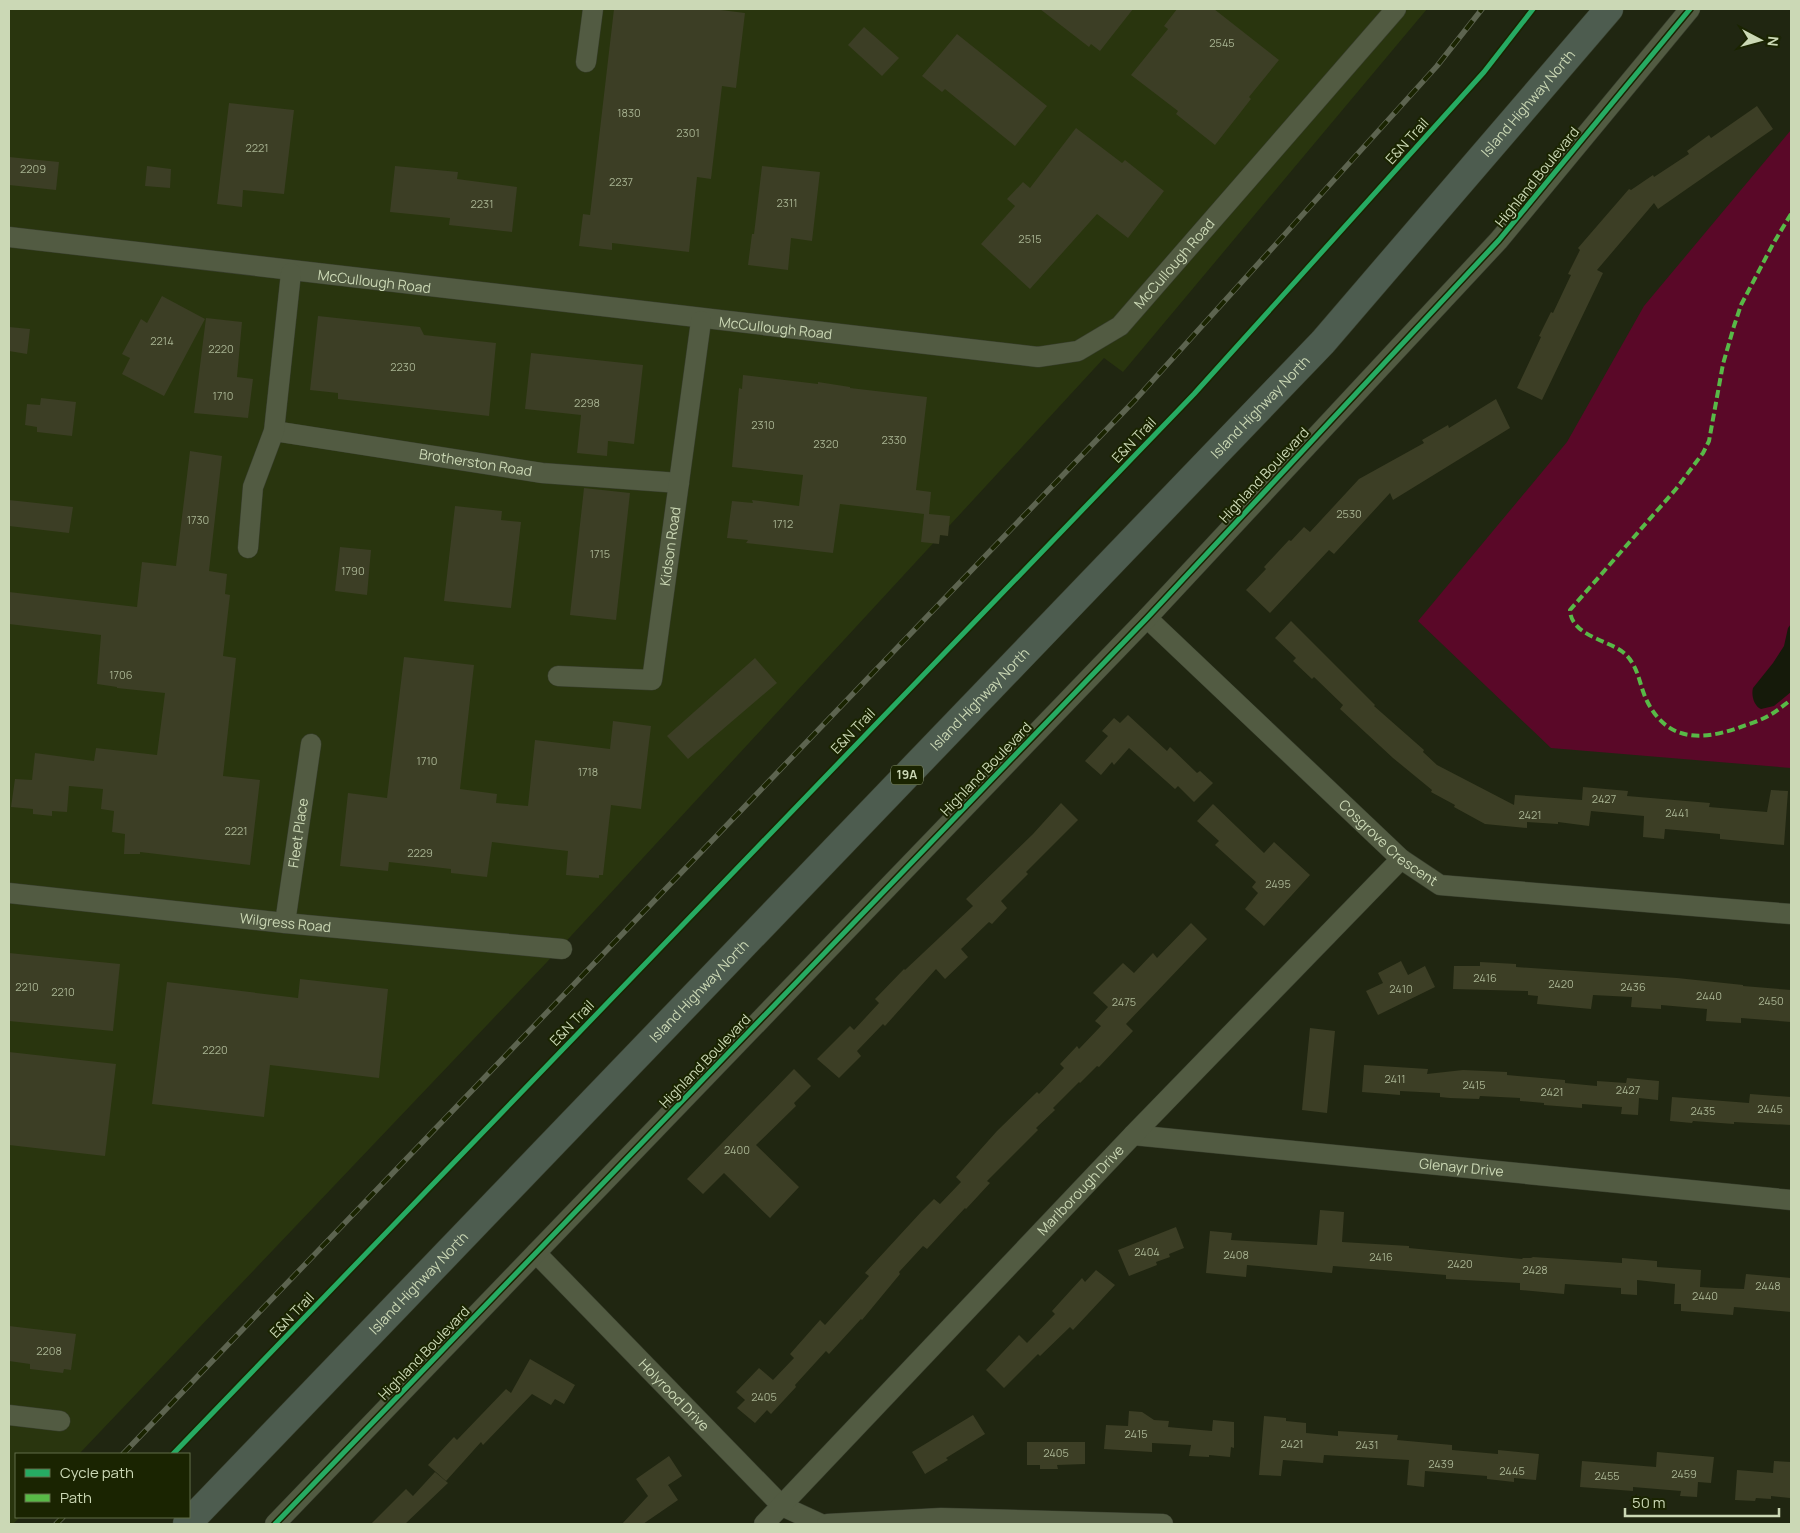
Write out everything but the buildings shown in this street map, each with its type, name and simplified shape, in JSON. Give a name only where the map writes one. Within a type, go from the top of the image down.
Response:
[{"type":"main road","name":"Island Highway North","points":[[186,1524],[1323,342],[1609,9]]},
{"type":"street","points":[[586,62],[593,9]]},
{"type":"street","name":"McCullough Road","points":[[9,238],[701,321],[1038,357],[1078,351],[1120,326],[1396,9]]},
{"type":"street","name":"Highland Boulevard","points":[[275,1524],[1147,618],[1499,240],[1690,9]]},
{"type":"street","points":[[248,548],[253,487],[274,431],[291,273]]},
{"type":"street","name":"Kidson Road","points":[[558,676],[652,680],[701,321]]},
{"type":"street","name":"Brotherston Road","points":[[274,431],[542,473],[679,483]]},
{"type":"street","name":"Cosgrove Crescent","points":[[1147,618],[1401,859],[1440,884],[1791,914]]},
{"type":"street","name":"Fleet Place","points":[[285,923],[311,744]]},
{"type":"street","name":"Marlborough Drive","points":[[764,1524],[1132,1136],[1401,859]]},
{"type":"street","name":"Wilgress Road","points":[[9,893],[285,923],[562,949]]},
{"type":"street","name":"Glenayr Drive","points":[[1132,1136],[1791,1200]]},
{"type":"street","name":"Holyrood Drive","points":[[536,1253],[782,1506],[821,1524]]},
{"type":"street","points":[[9,1415],[60,1422]]},
{"type":"street","points":[[827,1524],[940,1518],[1163,1524]]},
{"type":"shaded area","points":[[9,9],[1427,9],[1123,372],[1104,358],[547,962],[80,1453],[15,1453],[15,1518],[19,1518],[13,1524],[9,1524]]},
{"type":"shaded area","points":[[1791,130],[1791,768],[1551,748],[1418,621],[1567,442],[1644,306]]},
{"type":"shaded area","points":[[1791,624],[1791,692],[1774,706],[1761,709],[1754,700],[1753,688],[1784,646],[1788,628]]},
{"type":"railway","points":[[124,1453],[1136,399],[1437,66],[1482,9]]},
{"type":"railway","points":[[56,1524],[62,1518]]},
{"type":"marked path","points":[[1791,214],[1741,305],[1723,364],[1709,441],[1703,453],[1676,489],[1570,610],[1572,619],[1584,632],[1617,648],[1629,658],[1636,670],[1644,695],[1655,714],[1664,724],[1675,731],[1698,736],[1724,732],[1758,721],[1775,712],[1791,700]]},
{"type":"cycle path","name":"E&N Trail","points":[[174,1453],[1194,394],[1484,72],[1533,9]]},
{"type":"cycle path","points":[[275,1524],[1147,618],[1499,240],[1690,9]]}]
